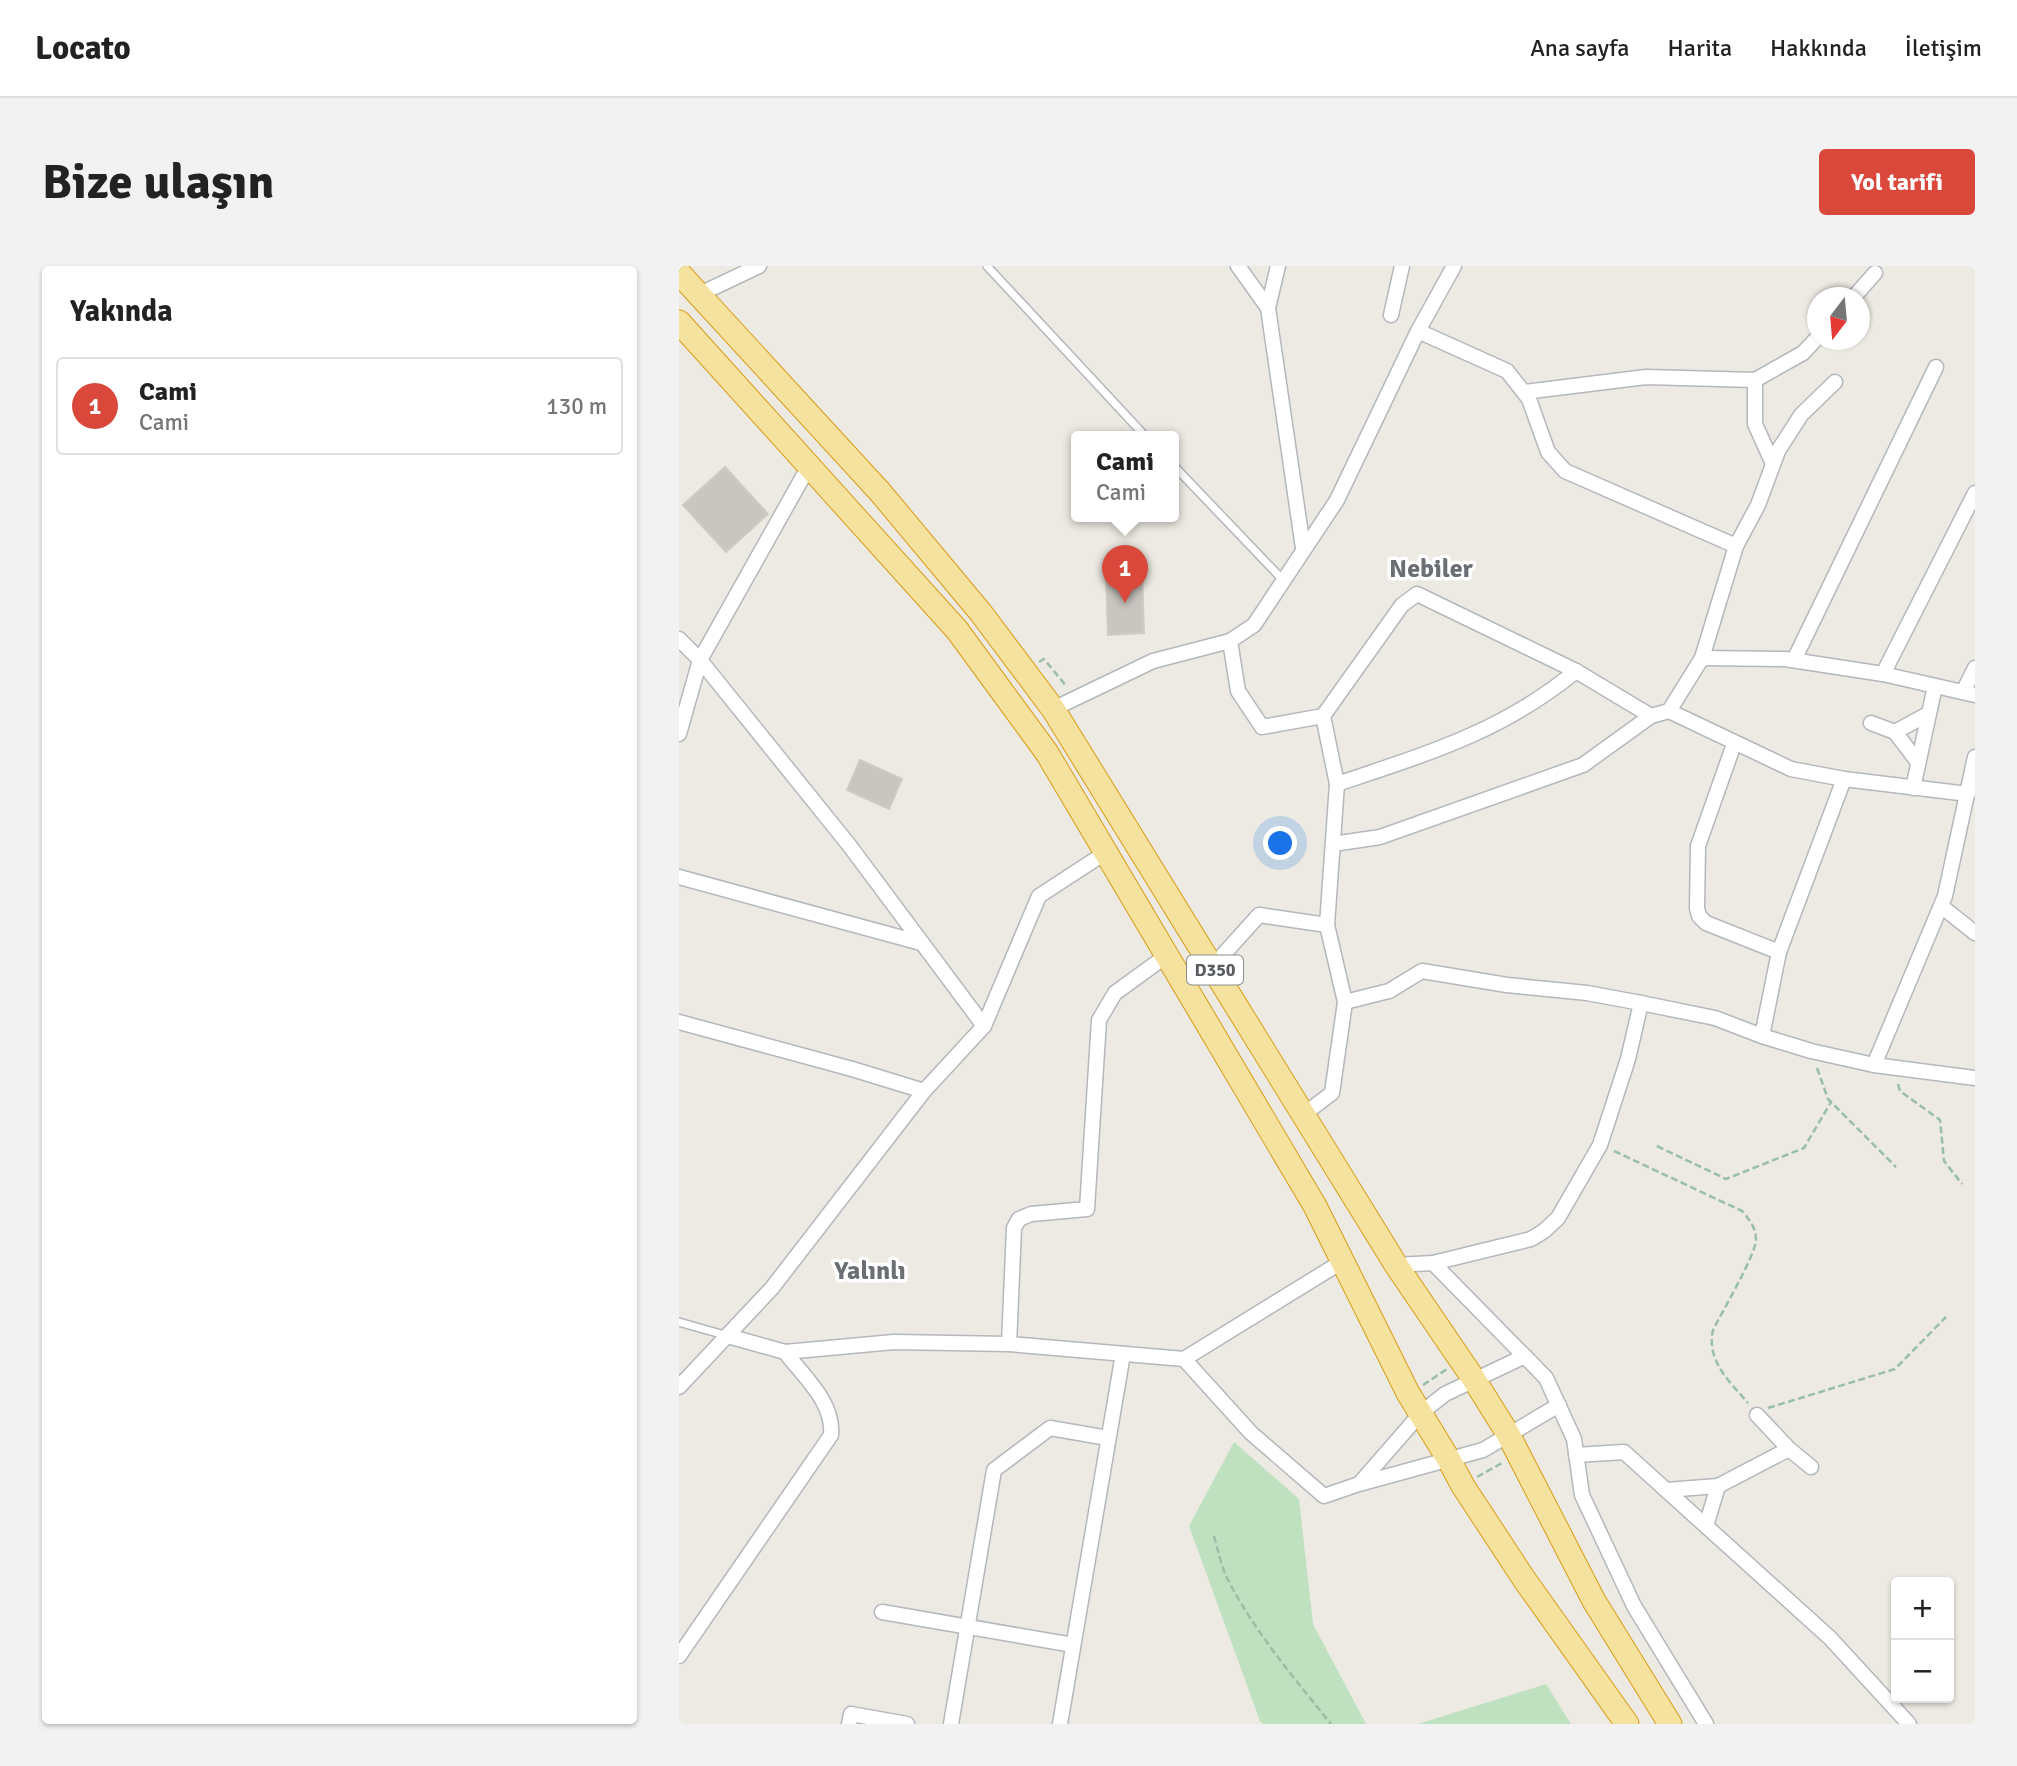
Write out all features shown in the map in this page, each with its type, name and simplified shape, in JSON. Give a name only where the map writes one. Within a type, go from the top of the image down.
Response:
[{"type":"highway","name":"D350","points":[[679,273],[880,492],[981,613],[1052,709],[1396,1265],[1475,1381],[1513,1444],[1594,1601],[1670,1724]]},
{"type":"highway","name":"D350","points":[[679,322],[957,630],[1047,753],[1315,1206],[1408,1394],[1463,1486],[1524,1578],[1627,1724]]},
{"type":"street","points":[[699,294],[759,266]]},
{"type":"street","points":[[1238,266],[1268,308]]},
{"type":"street","points":[[1278,266],[1268,308],[1303,548]]},
{"type":"street","points":[[1391,315],[1402,266]]},
{"type":"street","points":[[1052,709],[1153,661],[1230,641],[1254,625],[1337,500],[1418,331],[1454,266]]},
{"type":"street","points":[[1863,287],[1875,273]]},
{"type":"street","points":[[1418,331],[1507,371],[1529,399],[1548,452],[1565,471],[1735,545]]},
{"type":"street","points":[[1524,392],[1646,377],[1755,380],[1807,349]]},
{"type":"street","points":[[1794,660],[1936,367]]},
{"type":"street","points":[[1755,380],[1755,424],[1773,464]]},
{"type":"street","points":[[1669,711],[1702,658],[1735,545],[1758,505],[1778,452],[1801,415],[1835,382]]},
{"type":"street","points":[[679,734],[699,660],[810,466]]},
{"type":"street","points":[[1883,674],[1975,493]]},
{"type":"street","points":[[1230,641],[1238,691],[1262,727],[1323,716],[1402,605],[1417,594],[1576,671],[1651,716]]},
{"type":"street","points":[[679,639],[849,845],[985,1026]]},
{"type":"street","points":[[1702,658],[1794,660],[1883,674],[1969,694],[1975,668]]},
{"type":"street","points":[[1337,785],[1488,729],[1524,709],[1576,671]]},
{"type":"street","points":[[1913,788],[1935,686]]},
{"type":"street","points":[[1333,844],[1380,837],[1583,765],[1651,716],[1669,711],[1791,769],[1844,779],[1968,794]]},
{"type":"street","points":[[1895,732],[1928,714]]},
{"type":"street","points":[[1303,1115],[1332,1093],[1345,1002],[1327,925],[1337,785],[1323,716]]},
{"type":"street","points":[[1871,723],[1895,732],[1917,761]]},
{"type":"street","points":[[1734,744],[1698,846],[1697,912],[1706,922],[1779,951]]},
{"type":"street","points":[[1874,1065],[1941,906],[1975,757]]},
{"type":"street","points":[[1762,1036],[1779,951],[1844,779]]},
{"type":"street","points":[[679,1387],[772,1288],[924,1091],[985,1026],[1039,896],[1105,853]]},
{"type":"street","points":[[679,877],[921,943]]},
{"type":"street","points":[[1941,906],[1975,933]]},
{"type":"street","points":[[1213,967],[1259,915],[1327,925]]},
{"type":"street","points":[[1009,1344],[1014,1228],[1019,1219],[1031,1214],[1087,1209],[1099,1020],[1115,992],[1166,956]]},
{"type":"street","points":[[1345,1002],[1389,990],[1422,971],[1641,1003],[1715,1018],[1811,1051],[1874,1065],[1975,1078]]},
{"type":"street","points":[[1396,1265],[1433,1263],[1531,1239],[1545,1231],[1558,1218],[1601,1145],[1628,1059],[1641,1003]]},
{"type":"street","points":[[679,1022],[924,1091]]},
{"type":"street","points":[[728,1336],[785,1352],[894,1342],[1009,1344],[1184,1359],[1343,1261]]},
{"type":"street","points":[[1433,1263],[1546,1378],[1574,1439],[1582,1495],[1634,1606],[1706,1724]]},
{"type":"street","points":[[679,1656],[831,1435],[832,1420],[827,1406],[785,1352]]},
{"type":"street","points":[[1060,1724],[1123,1354]]},
{"type":"street","points":[[1359,1484],[1421,1413],[1445,1394],[1525,1356]]},
{"type":"street","points":[[1184,1359],[1251,1433],[1324,1496],[1359,1484],[1513,1444],[1559,1405]]},
{"type":"street","points":[[1757,1415],[1811,1468]]},
{"type":"street","points":[[951,1724],[994,1470],[1050,1428],[1108,1438]]},
{"type":"street","points":[[1666,1490],[1718,1486],[1789,1449]]},
{"type":"street","points":[[1576,1455],[1624,1452],[1830,1638],[1909,1724]]},
{"type":"street","points":[[1706,1526],[1718,1486]]},
{"type":"street","points":[[882,1612],[1073,1645]]},
{"type":"street","points":[[849,1724],[851,1714],[907,1724]]},
{"type":"lane","points":[[987,266],[1140,431]]},
{"type":"lane","points":[[1179,471],[1283,580]]},
{"type":"lane","points":[[679,1322],[728,1336]]},
{"type":"path","points":[[1037,664],[1044,659],[1076,698]]},
{"type":"path","points":[[1811,1051],[1828,1099],[1896,1167]]},
{"type":"path","points":[[1894,1067],[1900,1091],[1940,1120],[1944,1161],[1962,1184]]},
{"type":"path","points":[[1657,1146],[1726,1179],[1804,1149],[1831,1102]]},
{"type":"path","points":[[1601,1145],[1742,1211],[1751,1220],[1756,1238],[1755,1246],[1710,1341],[1720,1370],[1757,1415],[1771,1405],[1895,1369],[1946,1317]]},
{"type":"path","points":[[1408,1394],[1461,1361]]},
{"type":"path","points":[[1463,1486],[1513,1444]]},
{"type":"path","points":[[1214,1536],[1226,1575],[1244,1608],[1276,1655],[1331,1724]]},
{"type":"green space","points":[[1234,1442],[1299,1499],[1313,1624],[1366,1724],[1263,1724],[1260,1721],[1189,1526]]},
{"type":"green space","points":[[1546,1684],[1571,1724],[1418,1724]]},
{"type":"building","points":[[725,467],[768,514],[726,552],[683,505]]},
{"type":"building","points":[[1142,572],[1144,633],[1108,635],[1106,573]]},
{"type":"building","points":[[860,760],[902,779],[889,809],[847,790]]},
{"type":"place","name":"Cami","points":[[1125,603]]},
{"type":"district","name":"Nebiler","points":[[1431,568]]},
{"type":"district","name":"Yalınlı","points":[[870,1270]]}]
